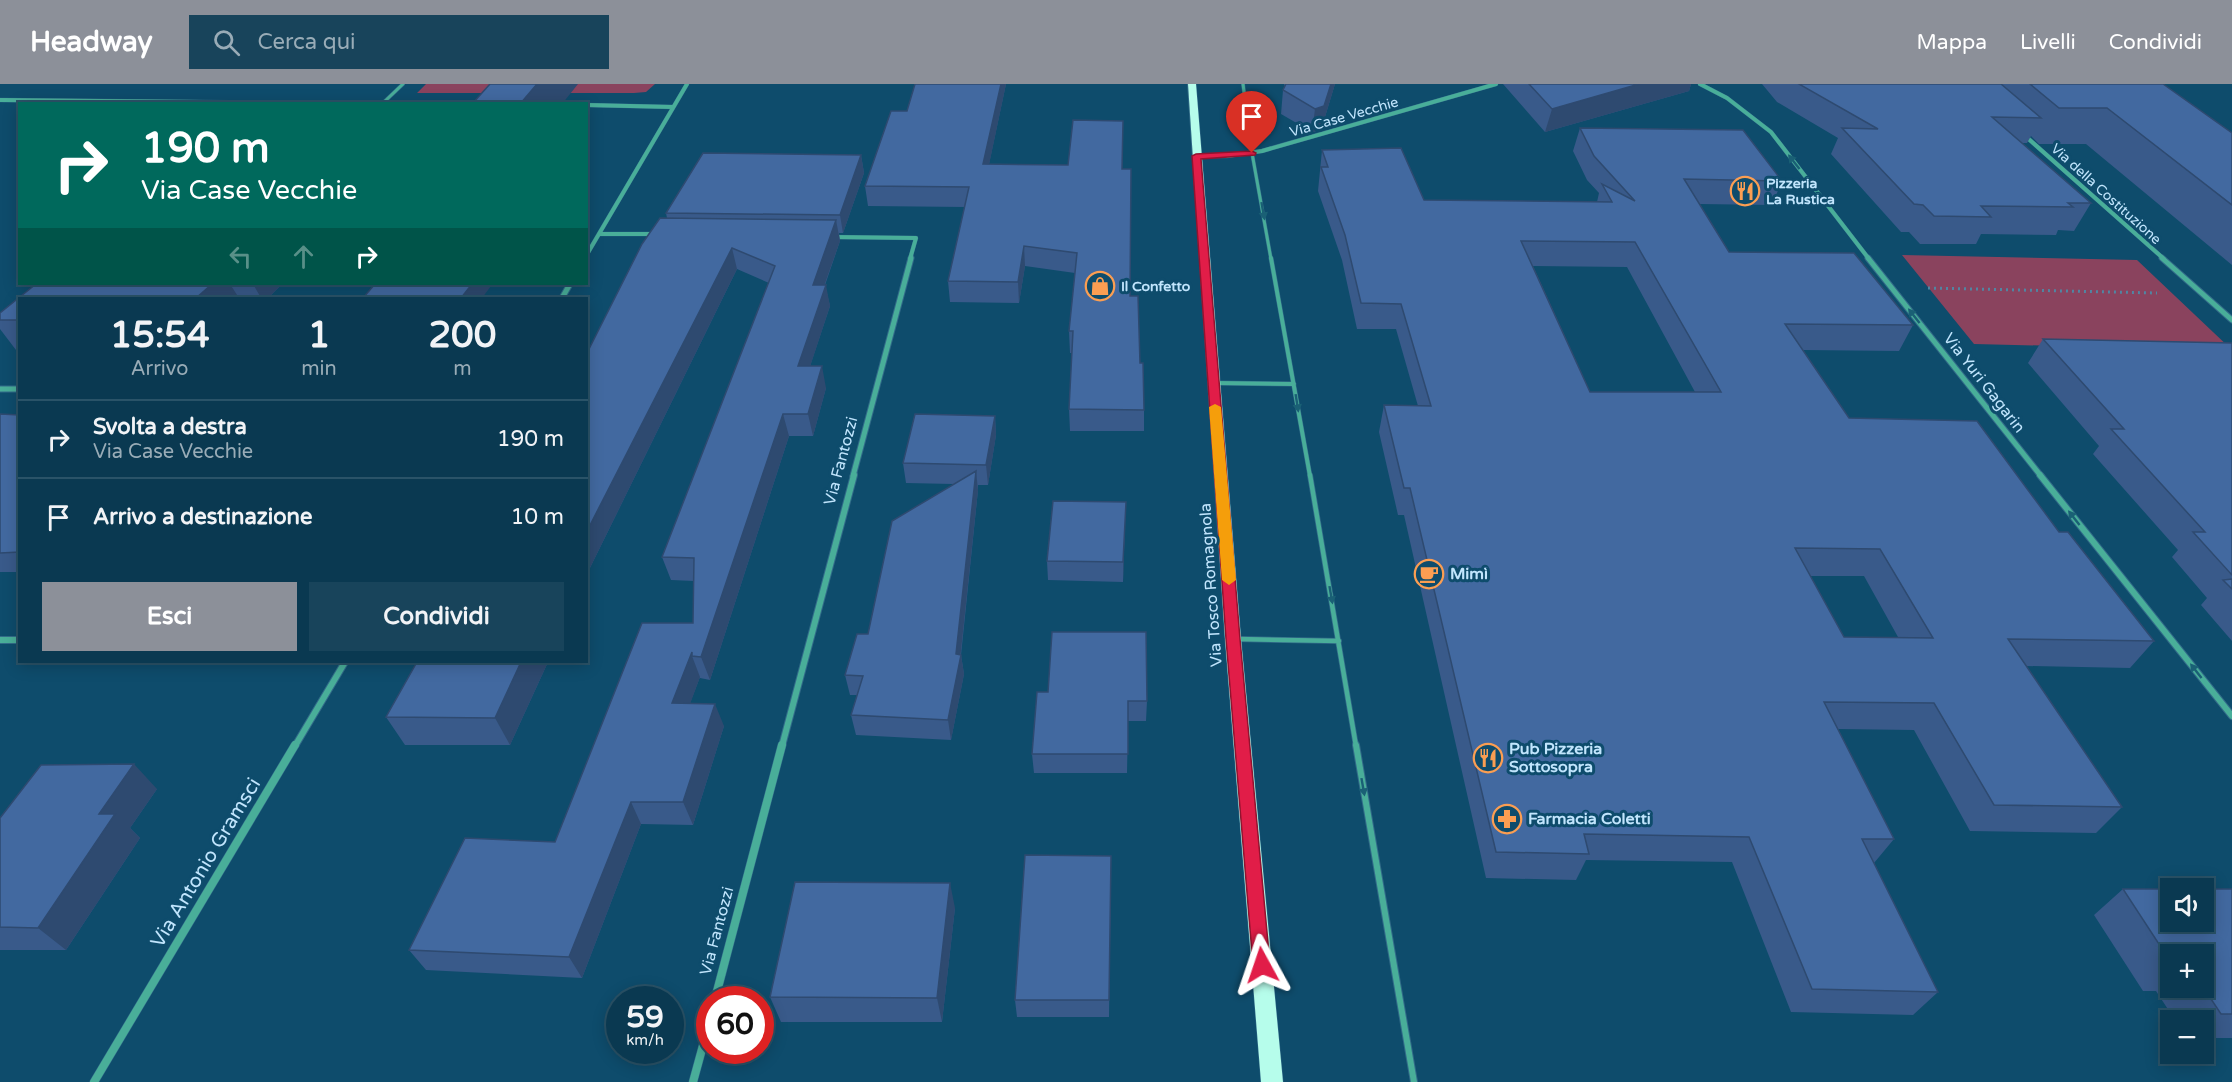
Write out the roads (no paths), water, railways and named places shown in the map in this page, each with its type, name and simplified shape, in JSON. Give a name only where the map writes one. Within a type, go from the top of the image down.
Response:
[{"type":"main road","name":"Via Tosco Romagnola","points":[[1192,84],[1233,639],[1272,1082]]},
{"type":"street","points":[[588,253],[687,84]]},
{"type":"street","name":"Via Case Vecchie","points":[[1196,156],[1252,153],[1496,84]]},
{"type":"street","name":"Via Yuri Gagarin","points":[[1700,84],[1727,98],[1772,132],[2232,716]]},
{"type":"street","points":[[0,100],[255,102]]},
{"type":"street","points":[[588,105],[673,107]]},
{"type":"street","name":"Via della Costituzione","points":[[2019,131],[2232,320]]},
{"type":"street","points":[[599,234],[660,234]]},
{"type":"street","name":"Via Fantozzi","points":[[718,986],[916,238],[823,236]]},
{"type":"street","points":[[0,389],[18,389]]},
{"type":"street","points":[[0,640],[18,640]]},
{"type":"street","name":"Via Antonio Gramsci","points":[[94,1082],[344,663]]},
{"type":"street","points":[[693,1082],[698,1064]]},
{"type":"lane","points":[[384,102],[403,84]]},
{"type":"lane","points":[[1243,84],[1252,153],[1339,641],[1414,1082]]},
{"type":"lane","points":[[1213,383],[1294,384]]},
{"type":"lane","points":[[1233,639],[1339,641]]},
{"type":"place","name":"Pizzeria La Rustica","points":[[1745,191]]},
{"type":"place","name":"Il Confetto","points":[[1100,286]]},
{"type":"place","name":"Mimì","points":[[1429,574]]},
{"type":"place","name":"Pub Pizzeria Sottosopra","points":[[1488,758]]},
{"type":"place","name":"Farmacia Coletti","points":[[1507,819]]}]
